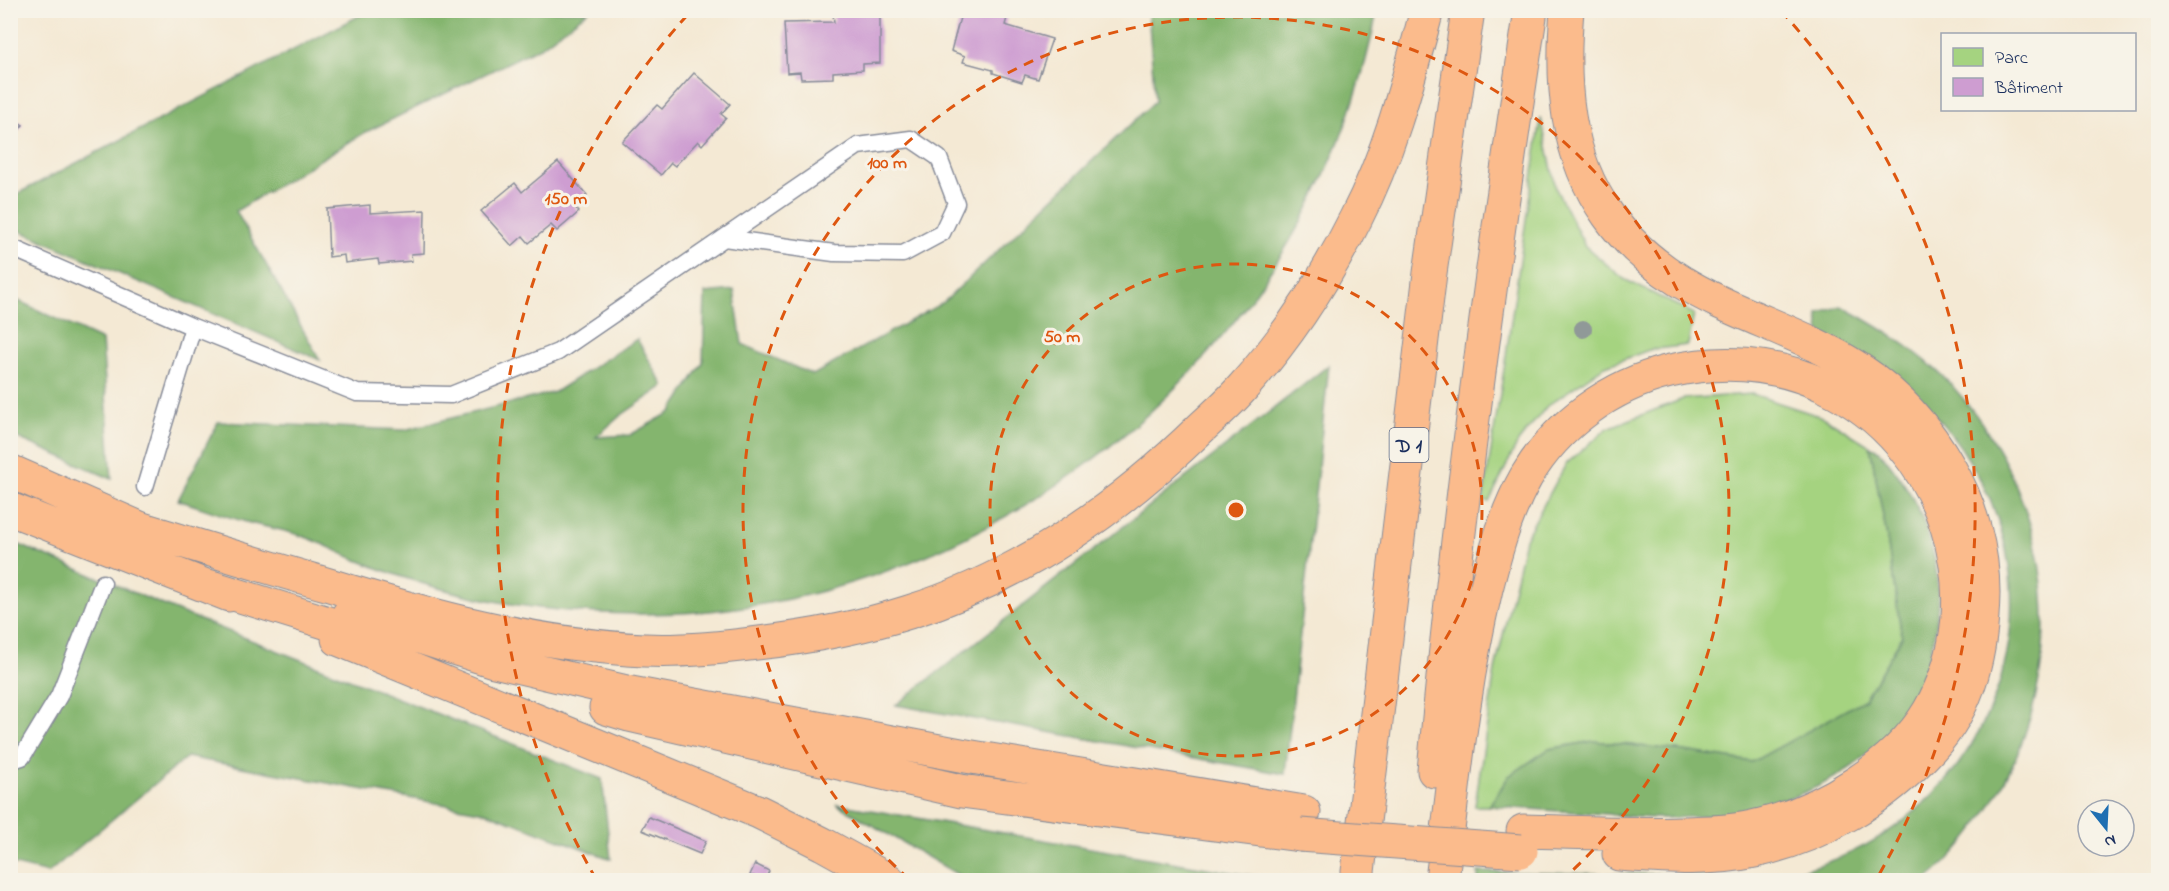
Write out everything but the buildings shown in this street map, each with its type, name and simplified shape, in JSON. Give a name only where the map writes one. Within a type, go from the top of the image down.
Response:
[{"type":"highway","points":[[138,528],[445,619],[527,636],[595,646],[646,650],[695,650],[834,632],[914,611],[976,586],[1031,558],[1076,531],[1129,492],[1183,446],[1243,387],[1290,328],[1346,237],[1380,165],[1402,105],[1427,10]]},
{"type":"highway","name":"D 1","points":[[1357,880],[1430,273],[1467,10]]},
{"type":"highway","points":[[1422,880],[1446,629],[1479,360],[1532,10]]},
{"type":"highway","points":[[208,586],[629,715],[961,792],[1522,841],[1661,857],[1721,856],[1753,852],[1820,830],[1854,812],[1887,790],[1916,765],[1954,721],[1968,690],[1978,655],[1983,620],[1983,584],[1979,548],[1970,514],[1957,481],[1939,449],[1918,421],[1890,393],[1860,370],[1827,351],[1694,290],[1646,258],[1626,238],[1608,215],[1587,177],[1578,157],[1569,126],[1565,94],[1566,10]]},
{"type":"highway","points":[[1442,880],[1469,674],[1487,588],[1500,537],[1513,502],[1528,473],[1547,446],[1570,423],[1596,403],[1656,374],[1688,367],[1720,364],[1752,365],[1782,370],[1839,393],[1865,409],[1909,452],[1929,482],[1945,515],[1955,550],[1959,586],[1958,623],[1950,658],[1938,693],[1926,715],[1890,756],[1868,775],[1817,806],[1789,818],[1728,831],[1522,841]]},
{"type":"highway","points":[[10,471],[138,528],[336,609],[494,661],[631,693],[966,756],[1302,823]]},
{"type":"highway","points":[[10,509],[208,586],[759,812],[888,880]]},
{"type":"lane","points":[[10,247],[193,327],[357,393],[451,395],[558,352],[724,238],[858,147],[911,139],[939,158],[956,203],[942,233],[903,254],[834,253],[724,238]]},
{"type":"lane","points":[[145,487],[193,327]]},
{"type":"lane","points":[[10,761],[22,757],[59,696],[103,583]]},
{"type":"green space","points":[[368,11],[588,11],[542,46],[364,133],[236,211],[320,360],[11,227],[11,197]]},
{"type":"green space","points":[[1148,11],[1377,11],[1349,114],[1307,210],[1252,299],[1184,378],[1107,449],[1021,508],[927,555],[827,590],[720,610],[648,614],[540,608],[494,601],[447,590],[379,569],[302,536],[235,519],[178,500],[218,422],[404,430],[555,392],[637,339],[664,386],[620,416],[596,437],[630,435],[671,412],[703,363],[705,293],[734,290],[742,344],[813,375],[944,302],[1155,101]]},
{"type":"green space","points":[[1541,118],[1556,189],[1585,246],[1624,279],[1694,314],[1688,345],[1649,350],[1603,367],[1547,406],[1518,442],[1489,502],[1483,500]]},
{"type":"green space","points":[[10,297],[102,340],[112,479],[11,435]]},
{"type":"green space","points":[[1841,306],[1876,326],[1924,359],[1966,402],[1996,446],[2019,493],[2035,542],[2043,593],[2043,644],[2036,695],[2021,745],[1991,805],[1957,851],[1926,880],[1478,880],[1478,872],[1682,874],[1734,878],[1770,876],[1806,869],[1867,844],[1919,808],[1960,761],[1990,708],[2008,649],[2011,588],[2000,525],[1972,465],[1937,418],[1915,398],[1820,332],[1818,314]]},
{"type":"green space","points":[[1329,365],[1285,774],[896,705]]},
{"type":"green space","points":[[1752,394],[1825,418],[1870,446],[1902,637],[1864,700],[1753,762],[1684,751],[1594,741],[1549,749],[1509,776],[1489,806],[1475,806],[1495,670],[1525,539],[1566,464],[1608,428],[1683,399]]},
{"type":"green space","points":[[1870,446],[1879,451],[1890,464],[1918,508],[1931,544],[1938,591],[1936,624],[1924,673],[1897,723],[1872,750],[1842,773],[1809,790],[1774,803],[1736,812],[1654,818],[1489,806],[1509,776],[1549,749],[1594,741],[1684,751],[1752,762],[1864,700],[1902,637]]},
{"type":"green space","points":[[10,541],[185,614],[602,779],[611,859],[485,812],[187,757],[48,873],[11,864]]},
{"type":"green space","points":[[836,804],[1276,880],[967,880]]}]
